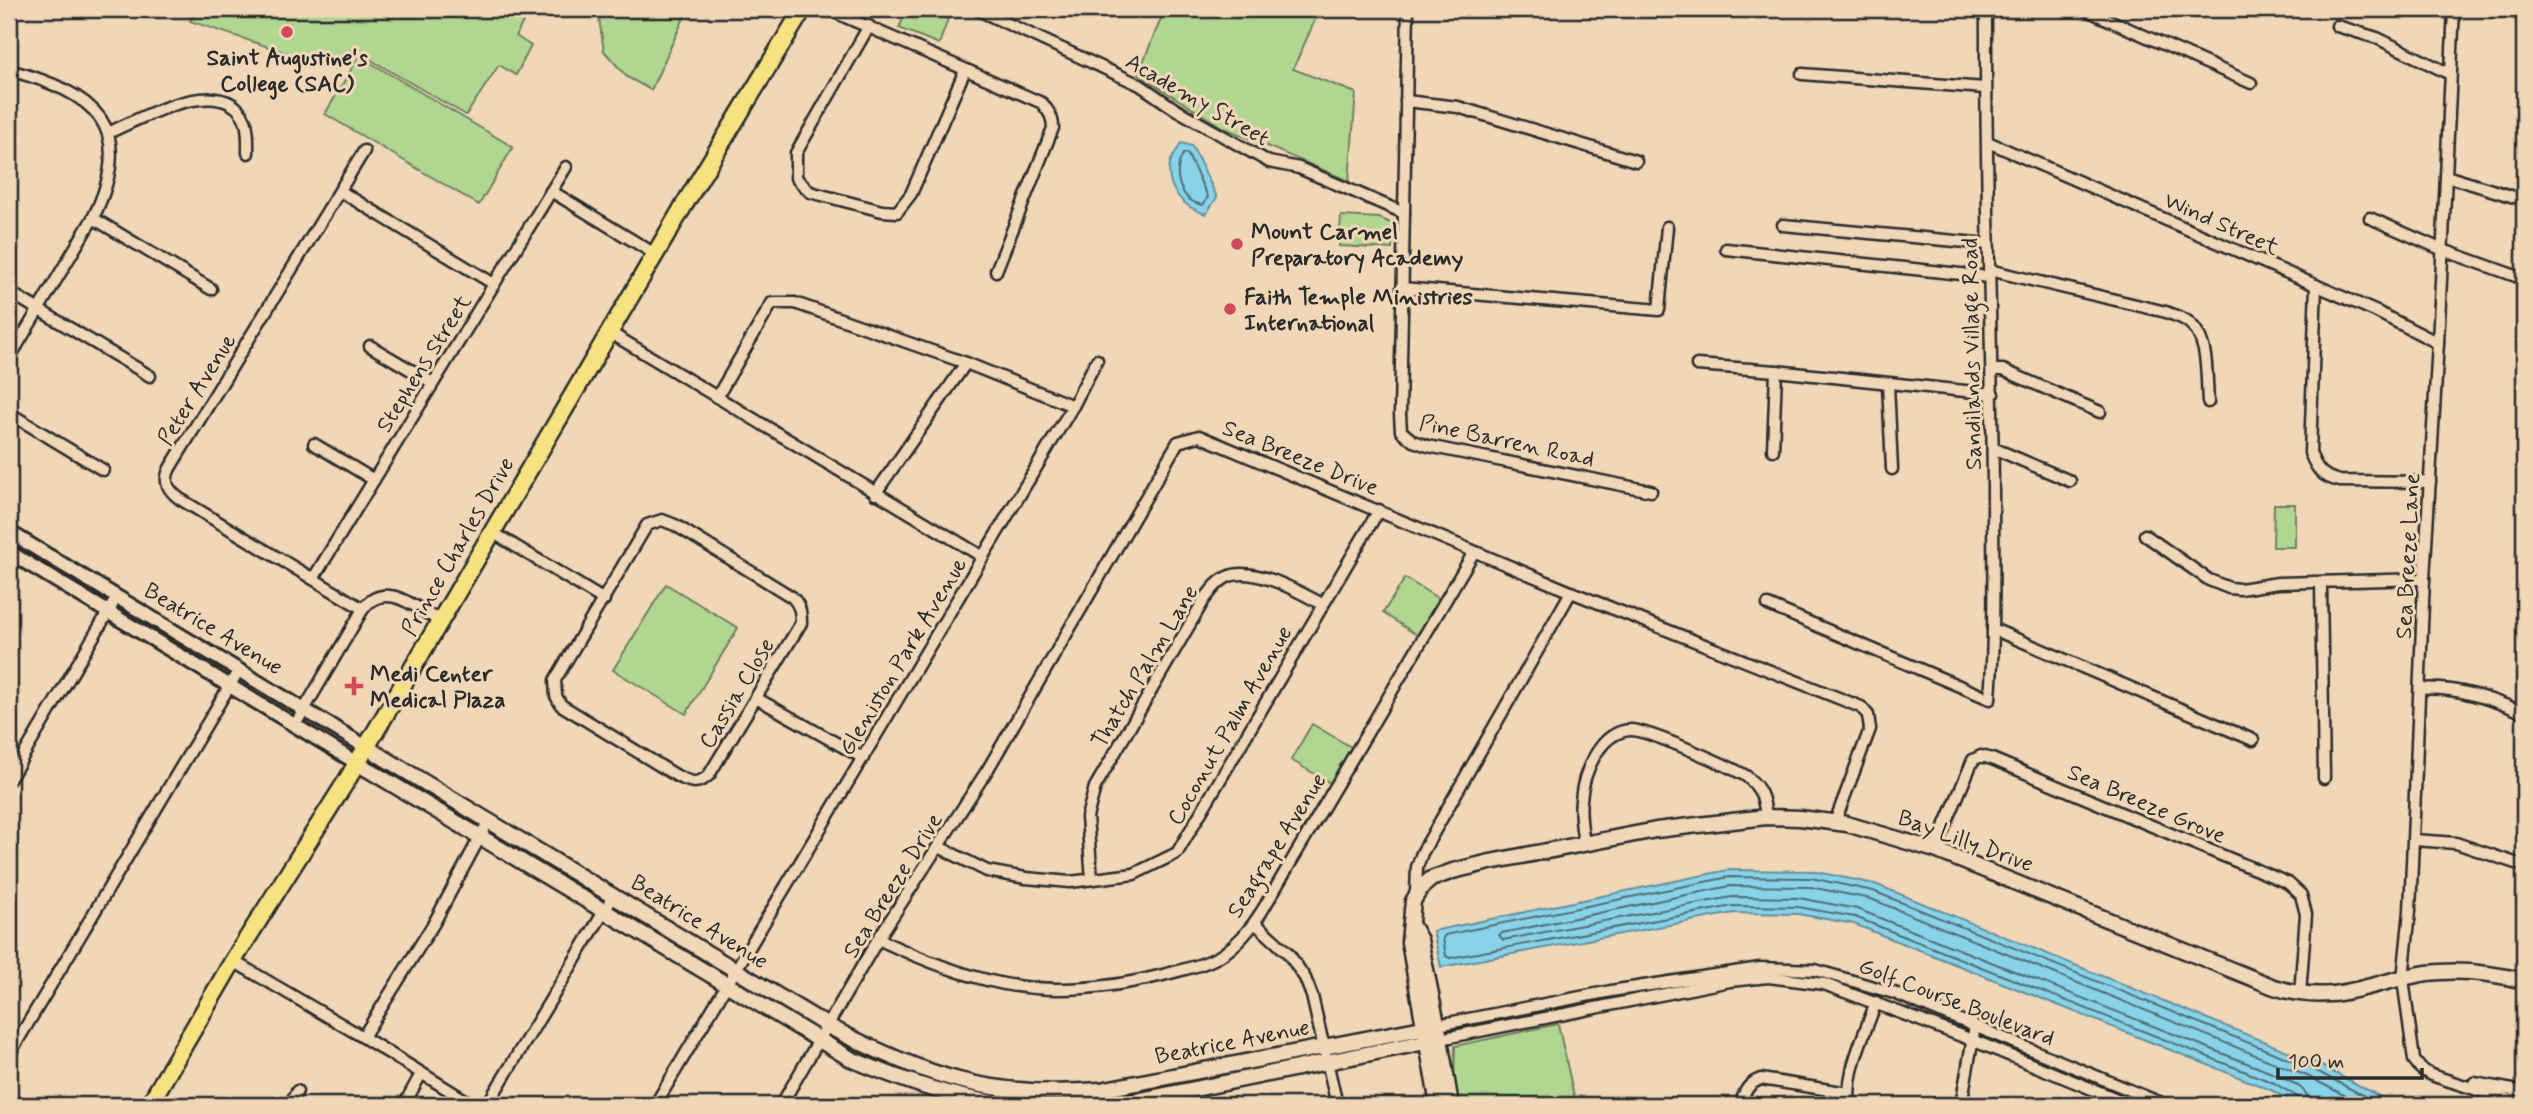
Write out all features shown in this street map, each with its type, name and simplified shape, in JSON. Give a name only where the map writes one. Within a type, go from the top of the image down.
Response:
[{"type":"highway","name":"Prince Charles Drive","points":[[149,1105],[233,961],[357,763],[655,254],[803,9]]},
{"type":"main road","name":"Beatrice Avenue","points":[[366,747],[828,1026],[883,1055],[929,1073],[1015,1091],[1100,1090],[1325,1054],[1432,1033]]},
{"type":"main road","name":"Beatrice Avenue","points":[[357,763],[851,1059],[914,1085],[950,1095],[1006,1105]]},
{"type":"main road","name":"Bay Lilly Drive","points":[[1416,893],[1431,879],[1453,871],[1584,843],[1697,824],[1766,817],[1835,822],[1896,836],[1935,850],[2274,987],[2300,994],[2329,996],[2426,974],[2453,972],[2504,976],[2524,981]]},
{"type":"main road","points":[[1416,893],[1410,911],[1412,926],[1409,942],[1451,1105]]},
{"type":"main road","points":[[1432,1033],[1438,1105]]},
{"type":"main road","name":"Beatrice Avenue","points":[[1116,1105],[1325,1054]]},
{"type":"street","points":[[827,9],[1042,103],[1053,120],[1053,128],[996,271]]},
{"type":"street","name":"Academy Street","points":[[976,9],[1139,85],[1175,109],[1269,162],[1299,168],[1404,213]]},
{"type":"street","name":"Pine Barren Road","points":[[1409,9],[1399,414],[1401,431],[1412,441],[1651,491]]},
{"type":"street","name":"Sandilands Village Road","points":[[1768,605],[1990,699],[1993,629],[1993,394],[1985,88],[1986,9]]},
{"type":"street","points":[[2084,9],[2251,83]]},
{"type":"street","name":"Sea Breeze Lane","points":[[2452,1081],[2431,1075],[2414,1060],[2403,979],[2414,839],[2424,579],[2454,9]]},
{"type":"street","points":[[2507,9],[2524,16]]},
{"type":"street","points":[[869,26],[796,153],[796,178],[810,192],[881,211],[897,212],[911,194],[965,70]]},
{"type":"street","points":[[2337,26],[2377,38],[2450,74]]},
{"type":"street","points":[[9,70],[62,88],[81,98],[97,112],[108,133],[109,174],[104,195],[93,218],[9,359]]},
{"type":"street","points":[[1802,74],[1985,88]]},
{"type":"street","points":[[108,133],[178,103],[203,98],[216,99],[235,107],[245,119],[248,153]]},
{"type":"street","points":[[1406,101],[1458,107],[1636,161]]},
{"type":"street","name":"Wind Street","points":[[1987,142],[2377,312],[2438,343]]},
{"type":"street","name":"Peter Avenue","points":[[363,609],[180,499],[168,487],[166,477],[364,151]]},
{"type":"street","name":"Stephens Street","points":[[313,579],[566,167]]},
{"type":"street","points":[[2445,176],[2524,200]]},
{"type":"street","points":[[340,191],[494,284]]},
{"type":"street","points":[[551,191],[655,254]]},
{"type":"street","points":[[93,218],[211,289]]},
{"type":"street","points":[[2371,218],[2443,250],[2524,279]]},
{"type":"street","points":[[1783,225],[1988,244]]},
{"type":"street","points":[[1402,288],[1659,310],[1667,227]]},
{"type":"street","points":[[1726,249],[1989,274],[2166,312],[2187,322],[2196,330],[2204,348],[2208,402]]},
{"type":"street","points":[[2316,285],[2310,453],[2316,468],[2326,478],[2340,481],[2430,482]]},
{"type":"street","points":[[9,292],[150,376]]},
{"type":"street","points":[[717,397],[772,303],[795,303],[966,363],[1073,406]]},
{"type":"street","points":[[609,332],[984,557]]},
{"type":"street","points":[[370,346],[433,383]]},
{"type":"street","name":"Gleniston Park Avenue","points":[[728,986],[984,557],[1097,360]]},
{"type":"street","points":[[875,494],[966,363]]},
{"type":"street","points":[[1697,365],[1993,394]]},
{"type":"street","points":[[1992,370],[2003,370],[2100,412]]},
{"type":"street","points":[[1773,450],[1776,371]]},
{"type":"street","points":[[1888,384],[1892,469]]},
{"type":"street","points":[[9,413],[103,470]]},
{"type":"street","name":"Sea Breeze Drive","points":[[782,1105],[878,939],[988,769],[1178,442],[1199,436],[1571,592],[1863,709],[1870,722],[1869,734],[1835,822]]},
{"type":"street","points":[[314,444],[374,480]]},
{"type":"street","points":[[1993,448],[2070,481]]},
{"type":"street","name":"Coconut Palm Avenue","points":[[939,847],[987,871],[1070,882],[1134,874],[1177,853],[1379,510]]},
{"type":"street","name":"Cassia Close","points":[[662,520],[675,525],[792,597],[799,604],[801,623],[756,698],[709,775],[703,782],[697,783],[677,776],[561,705],[556,696],[555,680],[647,525],[662,520]]},
{"type":"street","name":"Beatrice Avenue","points":[[9,532],[366,747]]},
{"type":"street","points":[[492,532],[604,600]]},
{"type":"street","points":[[2145,534],[2219,585],[2240,589],[2278,583],[2321,584],[2424,579]]},
{"type":"street","name":"Beatrice Avenue","points":[[9,552],[357,763]]},
{"type":"street","name":"Seagrape Avenue","points":[[878,939],[972,976],[1035,988],[1070,989],[1131,983],[1194,966],[1224,953],[1255,923],[1474,552]]},
{"type":"street","name":"Thatch Palm Lane","points":[[1092,879],[1087,817],[1094,787],[1203,600],[1216,583],[1230,575],[1245,574],[1282,584],[1322,604]]},
{"type":"street","points":[[2321,584],[2324,778]]},
{"type":"street","points":[[1416,893],[1417,867],[1422,853],[1571,592]]},
{"type":"street","points":[[295,725],[363,609],[376,597],[392,595],[440,621]]},
{"type":"street","points":[[9,780],[117,597]]},
{"type":"street","points":[[1993,629],[2253,740]]},
{"type":"street","points":[[9,1055],[239,670]]},
{"type":"street","points":[[2420,689],[2442,687],[2503,704],[2524,713]]},
{"type":"street","points":[[756,698],[863,758]]},
{"type":"street","points":[[1584,843],[1580,806],[1588,771],[1611,737],[1628,730],[1649,734],[1745,776],[1757,785],[1763,795],[1766,817]]},
{"type":"street","name":"Sea Breeze Grove","points":[[1935,850],[1973,760],[1981,756],[1992,759],[2288,883],[2301,895],[2306,914],[2300,994]]},
{"type":"street","points":[[363,1037],[434,923],[489,820]]},
{"type":"street","points":[[2414,839],[2456,843],[2524,866]]},
{"type":"street","points":[[487,1105],[614,895]]},
{"type":"street","points":[[1255,923],[1288,953],[1306,978],[1337,1105]]},
{"type":"street","points":[[233,961],[473,1105]]},
{"type":"street","name":"Golf Course Boulevard","points":[[1432,1033],[1611,991],[1760,968],[1815,970],[1894,993],[2166,1105]]},
{"type":"street","name":"Golf Course Boulevard","points":[[1432,1033],[1731,981],[1768,978],[1824,984],[1876,1002],[2131,1105]]},
{"type":"street","points":[[655,1105],[728,986]]},
{"type":"street","points":[[1850,1105],[1849,1093],[1859,1048],[1876,1002]]},
{"type":"street","points":[[1961,1105],[1975,1026]]},
{"type":"street","points":[[404,1105],[421,1074]]},
{"type":"street","points":[[1741,1105],[1742,1096],[1749,1085],[1761,1079],[1849,1093]]},
{"type":"street","points":[[2452,1081],[2524,1092]]},
{"type":"street","points":[[2452,1081],[2524,1105]]},
{"type":"street","points":[[290,1105],[297,1091]]},
{"type":"green space","points":[[195,9],[529,9],[516,36],[531,46],[516,75],[499,65],[466,115],[352,49],[335,69],[190,21]]},
{"type":"green space","points":[[592,9],[687,11],[651,90],[627,77],[604,51],[598,12]]},
{"type":"green space","points":[[907,9],[923,9],[948,19],[939,44],[899,28]]},
{"type":"green space","points":[[1165,9],[1320,9],[1293,69],[1356,93],[1349,181],[1222,127],[1138,74]]},
{"type":"green space","points":[[359,56],[513,147],[479,205],[325,114]]},
{"type":"green space","points":[[1341,216],[1379,218],[1393,224],[1392,249],[1339,246]]},
{"type":"green space","points":[[2274,504],[2295,504],[2295,547],[2273,547]]},
{"type":"green space","points":[[1405,578],[1439,599],[1417,635],[1383,613]]},
{"type":"green space","points":[[666,584],[738,628],[686,714],[613,670]]},
{"type":"green space","points":[[1312,724],[1351,747],[1330,783],[1291,760]]},
{"type":"green space","points":[[1558,1024],[1576,1105],[1457,1105],[1454,1081],[1455,1046]]},
{"type":"water","points":[[1181,143],[1192,146],[1217,197],[1206,214],[1184,202],[1170,181],[1170,163]]},
{"type":"water","points":[[1728,870],[1812,871],[1875,884],[2314,1062],[2396,1105],[2300,1105],[2271,1090],[1854,924],[1798,914],[1734,913],[1441,967],[1433,931]]},
{"type":"place","name":"Saint Augustine's College (SAC)","points":[[287,32]]},
{"type":"place","name":"Mount Carmel Preparatory Academy","points":[[1237,244]]},
{"type":"place","name":"Faith Temple Ministries International","points":[[1230,309]]},
{"type":"place","name":"Medi Center Medical Plaza","points":[[354,686]]}]
